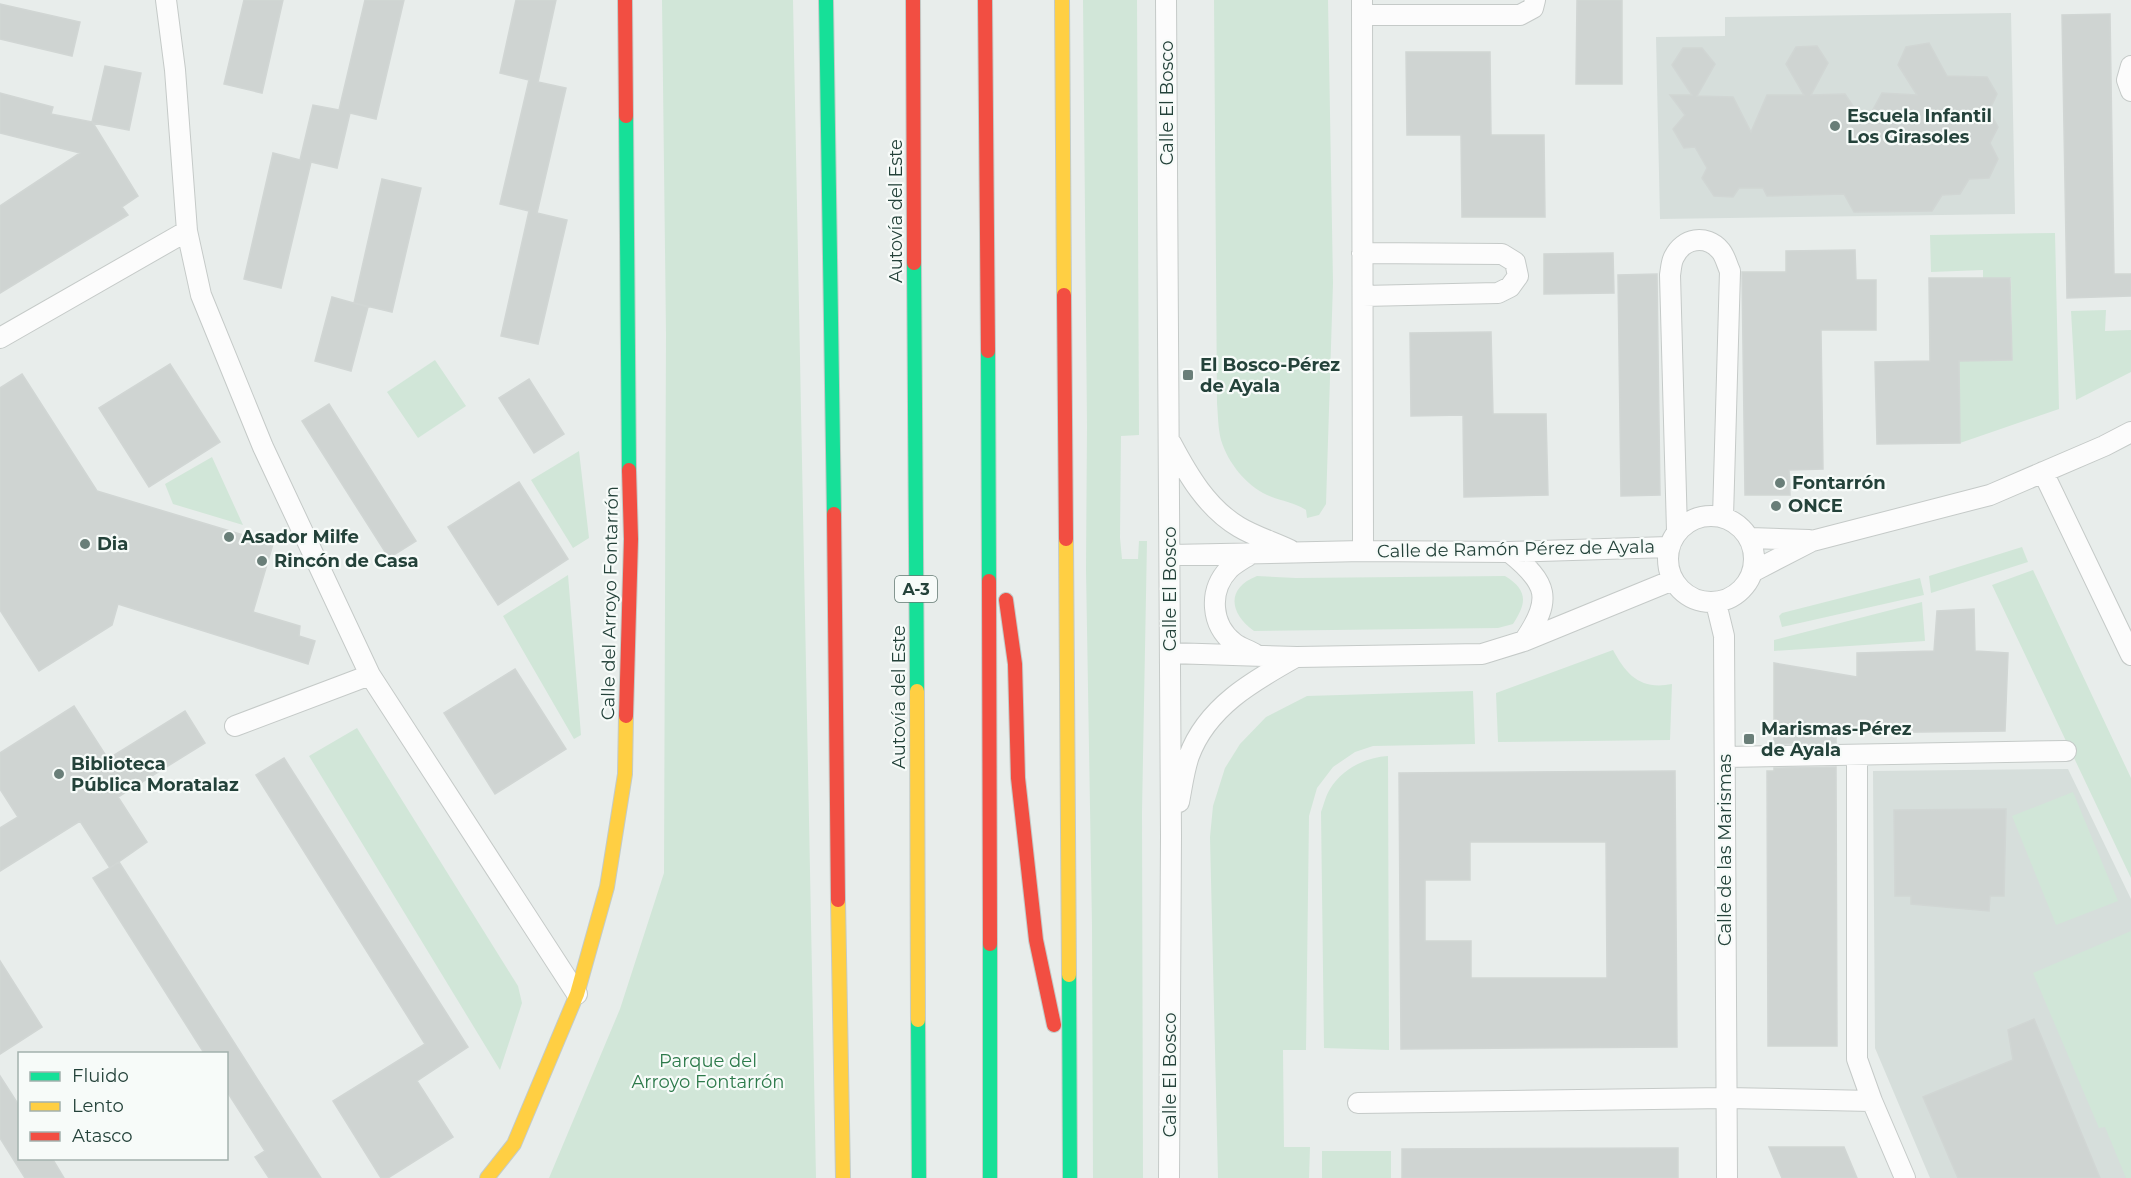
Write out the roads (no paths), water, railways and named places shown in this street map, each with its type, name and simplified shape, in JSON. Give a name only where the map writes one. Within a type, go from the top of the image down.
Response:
[{"type":"main road","name":"Calle del Arroyo Fontarrón","points":[[487,1178],[514,1144],[577,994],[607,887],[625,774],[631,539],[627,410],[629,379],[625,0]]},
{"type":"main road","points":[[826,0],[839,1038],[843,1178]]},
{"type":"main road","name":"Autovía del Este","points":[[913,0],[919,1178]]},
{"type":"main road","points":[[985,0],[989,467],[990,1178]]},
{"type":"main road","points":[[1062,0],[1070,1178]]},
{"type":"main road","points":[[989,467],[1015,664],[1018,778],[1036,940],[1068,1091]]},
{"type":"street","points":[[166,0],[187,231],[201,295],[259,436],[370,675],[577,994]]},
{"type":"street","name":"Calle El Bosco","points":[[1166,0],[1171,836],[1169,1178]]},
{"type":"street","name":"Calle de Ramón Pérez de Ayala","points":[[1363,551],[1362,8],[1520,15],[1533,8],[1535,0]]},
{"type":"street","points":[[2131,66],[2127,81],[2131,91]]},
{"type":"street","points":[[0,338],[187,231]]},
{"type":"street","name":"Calle de Ramón Pérez de Ayala","points":[[1170,555],[1363,551],[1509,552],[1673,539],[1670,275],[1673,257],[1686,243],[1697,238],[1710,242],[1722,250],[1730,271],[1723,517]]},
{"type":"street","points":[[1362,253],[1502,255],[1515,262],[1518,276],[1510,287],[1498,293],[1363,296]]},
{"type":"street","points":[[1754,571],[1812,541],[1990,495],[2131,432]]},
{"type":"street","points":[[1169,438],[1188,474],[1221,515],[1240,528],[1294,552]]},
{"type":"street","points":[[2043,472],[2131,655]]},
{"type":"street","points":[[1706,515],[1723,517],[1739,525],[1750,538],[1755,554],[1754,571],[1746,586],[1732,597],[1716,603],[1699,601],[1684,593],[1673,580],[1668,564],[1673,539],[1690,520],[1706,515]]},
{"type":"street","points":[[1750,538],[1812,541]]},
{"type":"street","points":[[1509,552],[1530,568],[1542,591],[1543,606],[1537,622],[1524,641]]},
{"type":"street","points":[[1252,553],[1230,569],[1220,583],[1215,597],[1215,611],[1220,627],[1235,644],[1258,655]]},
{"type":"street","points":[[1170,653],[1297,657],[1482,654],[1524,641],[1673,580]]},
{"type":"street","name":"Calle de las Marismas","points":[[1716,603],[1724,636],[1727,1178]]},
{"type":"street","points":[[1171,836],[1189,756],[1204,729],[1221,708],[1241,690],[1297,657]]},
{"type":"street","points":[[235,726],[370,675]]},
{"type":"street","points":[[1725,757],[2066,751]]},
{"type":"street","points":[[1857,755],[1857,1059],[1872,1101],[1905,1178]]},
{"type":"street","points":[[1358,1103],[1726,1098],[1872,1101]]},
{"type":"place","name":"Escuela Infantil Los Girasoles","points":[[1835,126]]},
{"type":"place","name":"El Bosco-Pérez de Ayala","points":[[1188,375]]},
{"type":"place","name":"Fontarrón","points":[[1780,483]]},
{"type":"place","name":"ONCE","points":[[1776,506]]},
{"type":"place","name":"Asador Milfe","points":[[229,537]]},
{"type":"place","name":"Dia","points":[[85,544]]},
{"type":"place","name":"Rincón de Casa","points":[[262,561]]},
{"type":"place","name":"Marismas-Pérez de Ayala","points":[[1749,739]]},
{"type":"place","name":"Biblioteca Pública Moratalaz","points":[[59,774]]},
{"type":"park label","name":"Parque del Arroyo Fontarrón","points":[[708,1071]]}]
